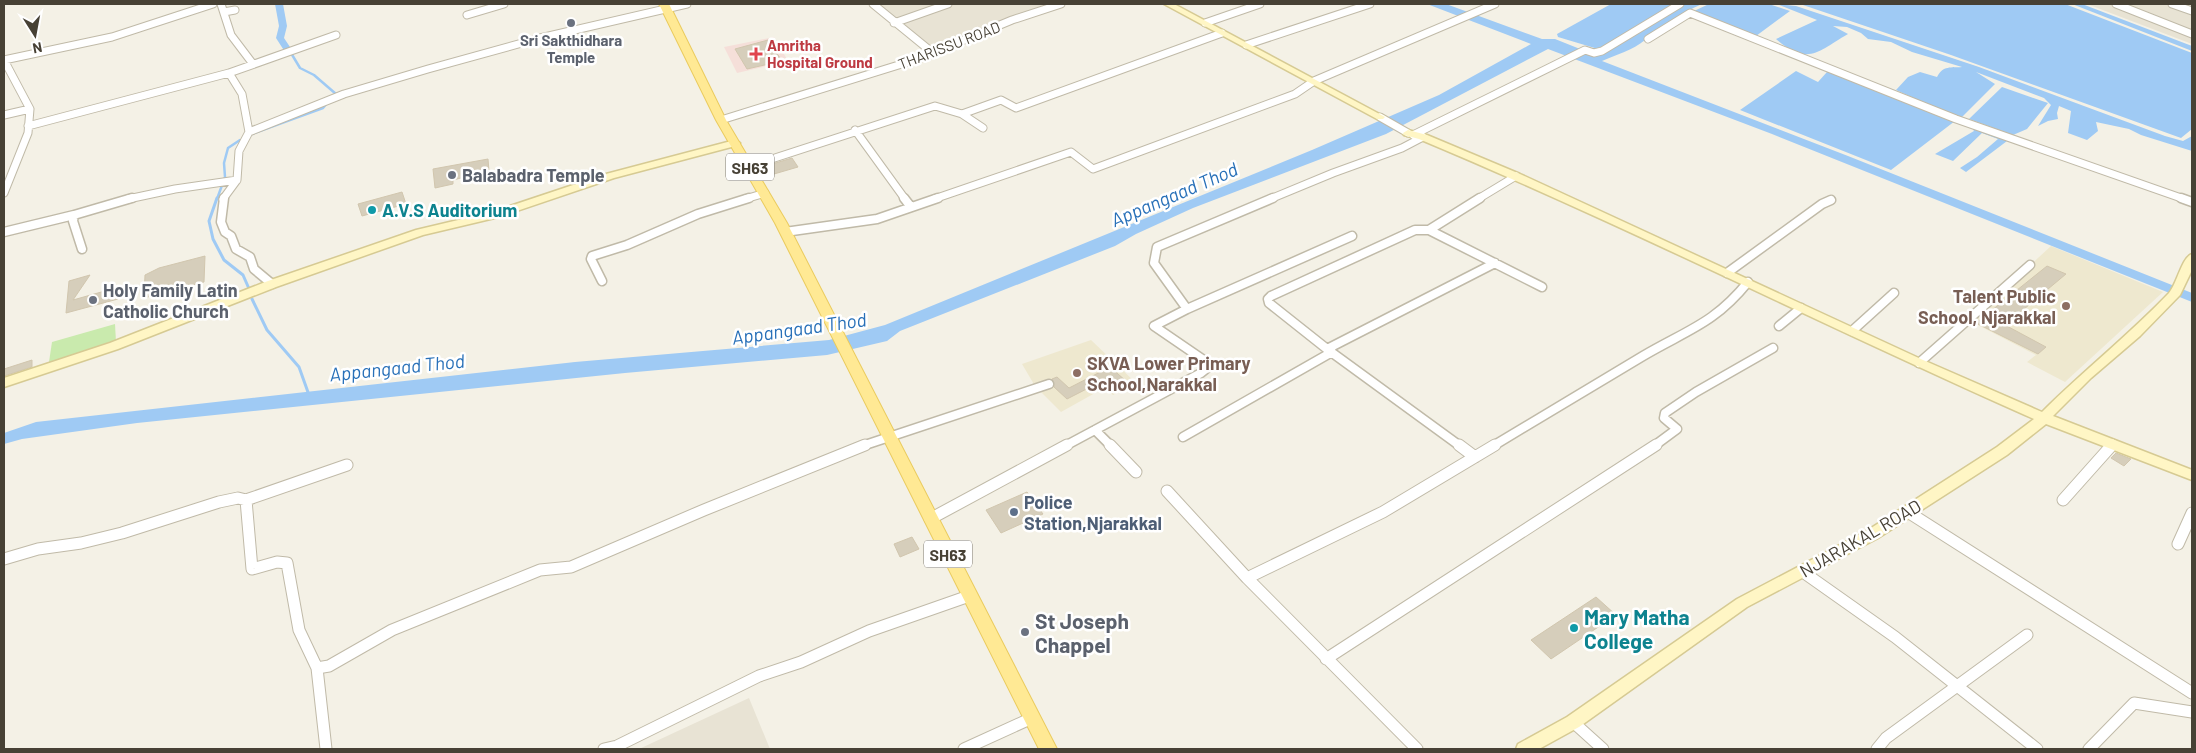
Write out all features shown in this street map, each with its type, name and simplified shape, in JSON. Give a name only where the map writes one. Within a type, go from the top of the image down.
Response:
[{"type":"main road","name":"SH63","points":[[666,6],[721,120],[750,166],[786,232],[849,360],[1048,749]]},
{"type":"street","points":[[4,193],[18,159],[28,126],[30,109],[11,81],[4,60],[112,37],[198,6],[213,4]]},
{"type":"street","points":[[221,4],[230,35],[253,64]]},
{"type":"street","points":[[467,15],[504,4]]},
{"type":"street","points":[[249,132],[340,96],[540,38],[666,6],[687,4]]},
{"type":"street","points":[[872,4],[932,53]]},
{"type":"street","points":[[894,23],[948,4]]},
{"type":"street","name":"THARISSU ROAD","points":[[721,120],[846,83],[932,53],[1012,20],[1061,4]]},
{"type":"street","points":[[1168,4],[1414,135],[1516,176],[1919,363],[2044,418],[2192,475]]},
{"type":"street","points":[[1205,23],[1260,4]]},
{"type":"street","points":[[1246,45],[1370,4]]},
{"type":"street","points":[[786,232],[877,219],[1071,152],[1093,169],[1295,94],[1314,81],[1472,12],[1495,4]]},
{"type":"street","points":[[1187,309],[1154,263],[1157,247],[1333,173],[1402,148],[1414,135],[1584,50],[1594,53],[1602,50],[1680,4]]},
{"type":"street","points":[[2116,4],[2192,34]]},
{"type":"street","points":[[2172,4],[2192,11]]},
{"type":"street","points":[[224,12],[235,10]]},
{"type":"street","points":[[1648,39],[1690,12],[1956,118],[2192,202]]},
{"type":"street","points":[[962,114],[1001,100],[1016,108],[1222,33]]},
{"type":"street","points":[[28,126],[229,73],[336,35]]},
{"type":"street","points":[[229,73],[242,94],[249,132],[239,151],[237,180],[225,194],[221,207],[221,222],[225,232],[231,236],[236,249],[250,257],[251,263],[258,273],[272,284]]},
{"type":"street","points":[[750,166],[855,130],[935,106],[962,114],[983,128]]},
{"type":"street","points":[[4,115],[30,109]]},
{"type":"street","points":[[855,130],[911,207]]},
{"type":"street","points":[[4,383],[123,342],[272,284],[420,232],[495,215],[610,176],[735,143]]},
{"type":"street","points":[[1429,230],[1516,176]]},
{"type":"street","points":[[4,232],[74,215],[104,205],[184,188],[237,180]]},
{"type":"street","points":[[602,281],[591,259],[592,256],[638,240],[681,220],[765,193]]},
{"type":"street","points":[[1727,273],[1822,204],[1831,200]]},
{"type":"street","points":[[74,215],[73,221],[82,249]]},
{"type":"street","points":[[1474,457],[1330,350],[1269,303],[1268,299],[1414,230],[1429,230],[1542,287]]},
{"type":"street","points":[[930,519],[1201,373],[1211,365],[1154,326],[1187,309],[1352,236]]},
{"type":"street","name":"NJARAKAL ROAD","points":[[1524,749],[1573,722],[1742,603],[1873,534],[2002,452],[2044,418],[2136,333],[2175,290],[2192,258]]},
{"type":"street","points":[[1183,437],[1330,350],[1495,263]]},
{"type":"street","points":[[1919,363],[2030,265]]},
{"type":"street","points":[[1247,578],[1383,512],[1662,345],[1711,322],[1730,306],[1748,282]]},
{"type":"street","points":[[1852,331],[1894,293]]},
{"type":"street","points":[[1779,326],[1800,308]]},
{"type":"street","points":[[1326,659],[1667,438],[1677,429],[1664,418],[1665,413],[1696,392],[1773,348]]},
{"type":"street","points":[[317,668],[329,666],[366,643],[392,630],[540,570],[571,567],[704,510],[888,436],[1049,384]]},
{"type":"street","points":[[1095,430],[1136,472]]},
{"type":"street","points":[[2063,500],[2113,444]]},
{"type":"street","points":[[4,560],[38,549],[81,543],[122,533],[219,502],[238,498],[246,500],[347,465]]},
{"type":"street","points":[[1168,491],[1247,578],[1417,749]]},
{"type":"street","points":[[246,500],[252,570],[277,562],[287,563],[296,621],[304,649],[317,668],[326,749]]},
{"type":"street","points":[[1908,512],[2192,694]]},
{"type":"street","points":[[2178,544],[2192,513]]},
{"type":"street","points":[[1803,572],[1896,637],[2037,749]]},
{"type":"street","points":[[604,749],[617,746],[759,676],[782,670],[870,631],[916,615],[945,608],[970,596]]},
{"type":"street","points":[[1877,749],[1886,738],[2027,635]]},
{"type":"street","points":[[2089,749],[2134,704],[2192,712]]},
{"type":"street","points":[[964,749],[1032,718]]},
{"type":"street","points":[[1573,722],[1603,749]]},
{"type":"shaded area","points":[[869,4],[1055,4],[933,48]]},
{"type":"shaded area","points":[[2087,4],[2192,4],[2192,44]]},
{"type":"shaded area","name":"Amritha Hospital Ground","points":[[774,37],[788,61],[737,73],[724,47]]},
{"type":"shaded area","name":"Talent Public School, Njarakkal","points":[[2051,246],[2163,292],[2065,382],[2027,362],[2036,355],[1970,321]]},
{"type":"shaded area","name":"SKVA Lower Primary School,Narakkal","points":[[1091,340],[1136,383],[1113,395],[1104,388],[1061,412],[1035,386],[1022,364]]},
{"type":"shaded area","points":[[749,698],[770,749],[639,749]]},
{"type":"green space","points":[[115,324],[116,342],[49,362],[52,342]]},
{"type":"water","points":[[1427,4],[1446,4],[1542,39],[1555,39],[1595,55],[1684,4],[1702,4],[1672,20],[1635,47],[1602,61],[1848,156],[2192,293],[2192,302],[1772,134],[1548,49],[1386,134],[1193,208],[1136,234],[1115,246],[900,331],[887,341],[827,355],[625,373],[137,423],[22,439],[4,444],[4,433],[36,422],[575,362],[829,340],[885,325],[1312,150],[1439,95],[1531,44]]},
{"type":"water","points":[[1611,4],[1675,4],[1598,49],[1558,37],[1557,34]]},
{"type":"water","points":[[1709,4],[1769,4],[1790,11],[1756,36],[1694,11]]},
{"type":"water","points":[[1777,4],[1796,6],[1979,67],[2165,136],[2183,141],[2192,136],[2192,151],[2141,135],[2129,129],[2096,122],[2098,131],[2087,140],[2068,133],[2071,111],[2059,106],[2058,119],[2038,126],[2051,105],[2044,98],[1976,72],[1995,84],[1960,119],[1896,90],[1908,77],[1920,72],[1937,77],[1945,69],[1962,67],[1912,52],[1891,42],[1868,39],[1861,33],[1847,27],[1833,26],[1848,34],[1821,50],[1805,54],[1797,52],[1787,48],[1776,39],[1817,20]]},
{"type":"water","points":[[1800,4],[2065,4],[2192,53],[2192,129],[2181,138],[1951,55]]},
{"type":"water","points":[[1813,63],[1955,121],[1891,170],[1740,110],[1796,71],[1818,82],[1827,72]]},
{"type":"water","points":[[2002,87],[2048,103],[2027,129],[2013,135],[1969,119]]},
{"type":"water","points":[[1969,123],[2011,138],[1966,172],[1960,168],[1977,157],[1998,139],[1982,133],[1953,161],[1935,154],[1974,131]]},
{"type":"building","points":[[768,40],[782,61],[747,69],[735,49]]},
{"type":"building","points":[[792,158],[798,167],[774,174],[769,165]]},
{"type":"building","name":"Balabadra Temple","points":[[488,159],[489,171],[453,180],[453,184],[435,188],[433,169]]},
{"type":"building","name":"A.V.S Auditorium","points":[[402,192],[406,204],[362,216],[358,204]]},
{"type":"building","points":[[205,256],[204,282],[144,298],[145,275],[159,268]]},
{"type":"building","name":"Talent Public School, Njarakkal","points":[[2047,266],[2066,274],[2005,325],[2046,347],[2038,354],[1976,323]]},
{"type":"building","name":"Holy Family Latin Catholic Church","points":[[90,275],[73,300],[119,287],[118,299],[66,313],[69,281]]},
{"type":"building","points":[[32,360],[32,367],[4,376],[4,369]]},
{"type":"building","name":"SKVA Lower Primary School,Narakkal","points":[[1110,367],[1126,381],[1116,386],[1108,378],[1067,399],[1054,387],[1052,379],[1057,377],[1069,388]]},
{"type":"building","points":[[2116,453],[2131,459],[2124,466],[2111,458]]},
{"type":"building","name":"Police Station,Njarakkal","points":[[1027,492],[1043,514],[1001,533],[986,510]]},
{"type":"building","points":[[912,537],[919,549],[900,557],[894,544]]},
{"type":"building","name":"Mary Matha College","points":[[1596,597],[1616,615],[1551,659],[1531,640]]},
{"type":"waterway","points":[[279,4],[283,26],[280,38],[288,50]]},
{"type":"waterway","points":[[2076,4],[2192,49]]},
{"type":"waterway","points":[[291,53],[300,68],[314,75],[336,94],[334,96]]},
{"type":"waterway","points":[[252,134],[323,108],[328,102]]},
{"type":"waterway","points":[[217,199],[225,177],[224,163],[228,148],[240,140]]},
{"type":"waterway","points":[[217,198],[209,221],[213,239],[224,260],[243,275],[250,291]]},
{"type":"waterway","points":[[252,299],[267,330],[299,367],[309,395]]},
{"type":"place","name":"Sri Sakthidhara Temple","points":[[571,23]]},
{"type":"place","name":"Amritha Hospital Ground","points":[[756,54]]},
{"type":"place","name":"Balabadra Temple","points":[[452,175]]},
{"type":"place","name":"A.V.S Auditorium","points":[[372,210]]},
{"type":"place","name":"Holy Family Latin Catholic Church","points":[[93,300]]},
{"type":"place","name":"Talent Public School, Njarakkal","points":[[2066,306]]},
{"type":"place","name":"SKVA Lower Primary School,Narakkal","points":[[1077,373]]},
{"type":"place","name":"Police Station,Njarakkal","points":[[1014,512]]},
{"type":"place","name":"Mary Matha College","points":[[1574,628]]},
{"type":"place","name":"St Joseph Chappel","points":[[1025,632]]},
{"type":"water label","name":"Appangaad Thod","points":[[1174,194]]},
{"type":"water label","name":"Appangaad Thod","points":[[799,328]]},
{"type":"water label","name":"Appangaad Thod","points":[[397,367]]}]
